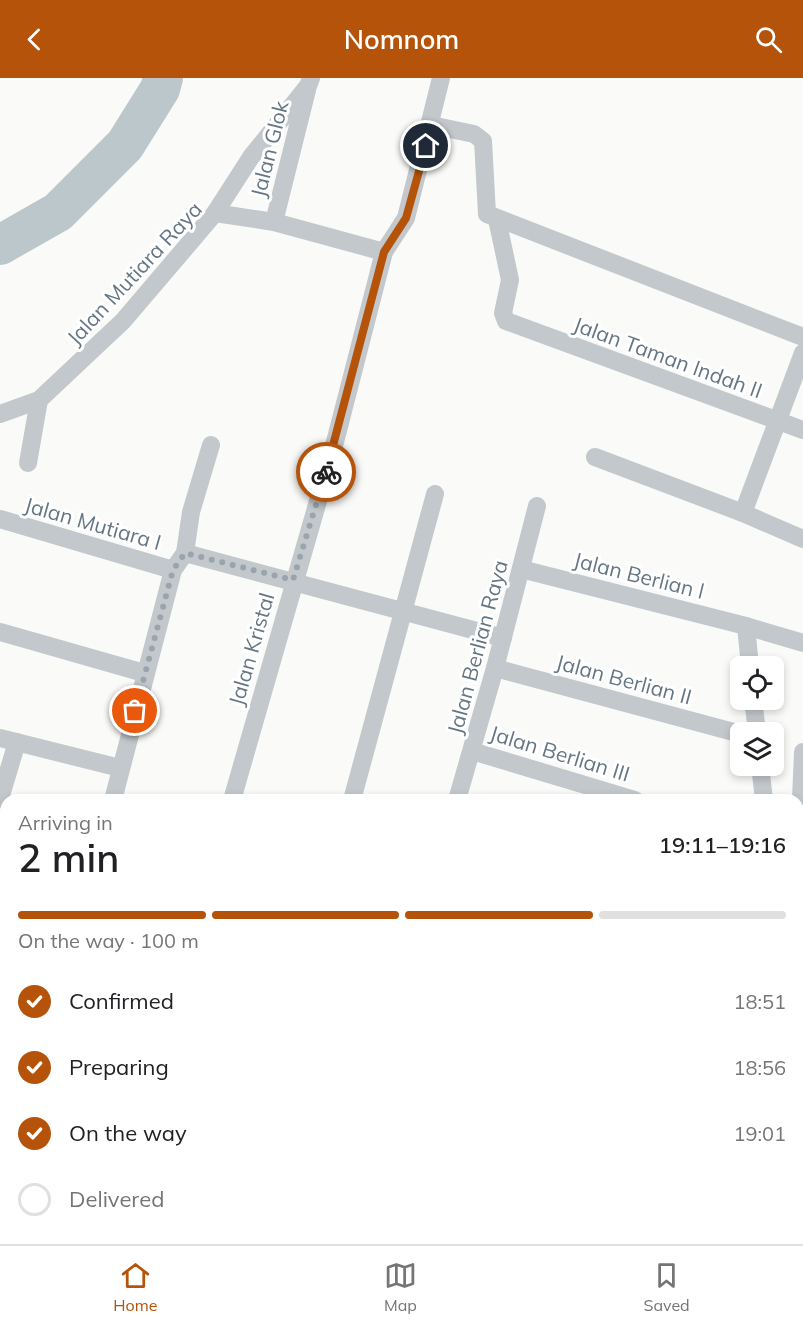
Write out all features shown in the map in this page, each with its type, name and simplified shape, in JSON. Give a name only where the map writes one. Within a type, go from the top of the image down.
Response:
[{"type":"street","name":"Jalan Kristal","points":[[234,794],[293,580],[335,442],[384,252],[406,218],[432,125],[441,78]]},
{"type":"street","points":[[215,213],[250,157],[310,82]]},
{"type":"street","name":"Jalan Glok","points":[[274,222],[310,82]]},
{"type":"street","points":[[432,125],[474,134],[483,141],[487,214],[803,337]]},
{"type":"street","name":"Jalan Mutiara Raya","points":[[0,414],[39,400],[123,321],[215,213],[274,222],[384,252]]},
{"type":"street","name":"Jalan Taman Indah II","points":[[497,219],[510,280],[503,313],[506,321],[803,430]]},
{"type":"street","points":[[743,513],[803,352]]},
{"type":"street","points":[[28,463],[39,400]]},
{"type":"street","points":[[114,794],[173,570],[185,553],[191,512],[211,445]]},
{"type":"street","points":[[595,457],[743,513],[803,539]]},
{"type":"street","points":[[354,794],[405,612],[435,494]]},
{"type":"street","name":"Jalan Berlian Raya","points":[[459,794],[495,668],[537,506]]},
{"type":"street","name":"Jalan Mutiara I","points":[[0,519],[173,570]]},
{"type":"street","points":[[185,553],[293,580],[503,638]]},
{"type":"street","name":"Jalan Berlian l","points":[[521,569],[746,626],[803,643]]},
{"type":"street","points":[[746,626],[749,656]]},
{"type":"street","points":[[0,632],[144,673]]},
{"type":"street","name":"Jalan Berlian II","points":[[495,668],[730,731]]},
{"type":"street","points":[[1,794],[9,740],[120,768]]},
{"type":"street","name":"Jalan Berlian III","points":[[472,751],[615,794]]},
{"type":"street","points":[[801,794],[803,752]]},
{"type":"street","points":[[761,776],[763,794]]},
{"type":"waterway","points":[[0,245],[58,212],[125,145],[160,89],[163,78]]},
{"type":"way so far","points":[[135,711],[173,570],[185,553],[293,580],[326,472]]},
{"type":"route","points":[[326,472],[384,252],[406,218],[426,146]]}]
